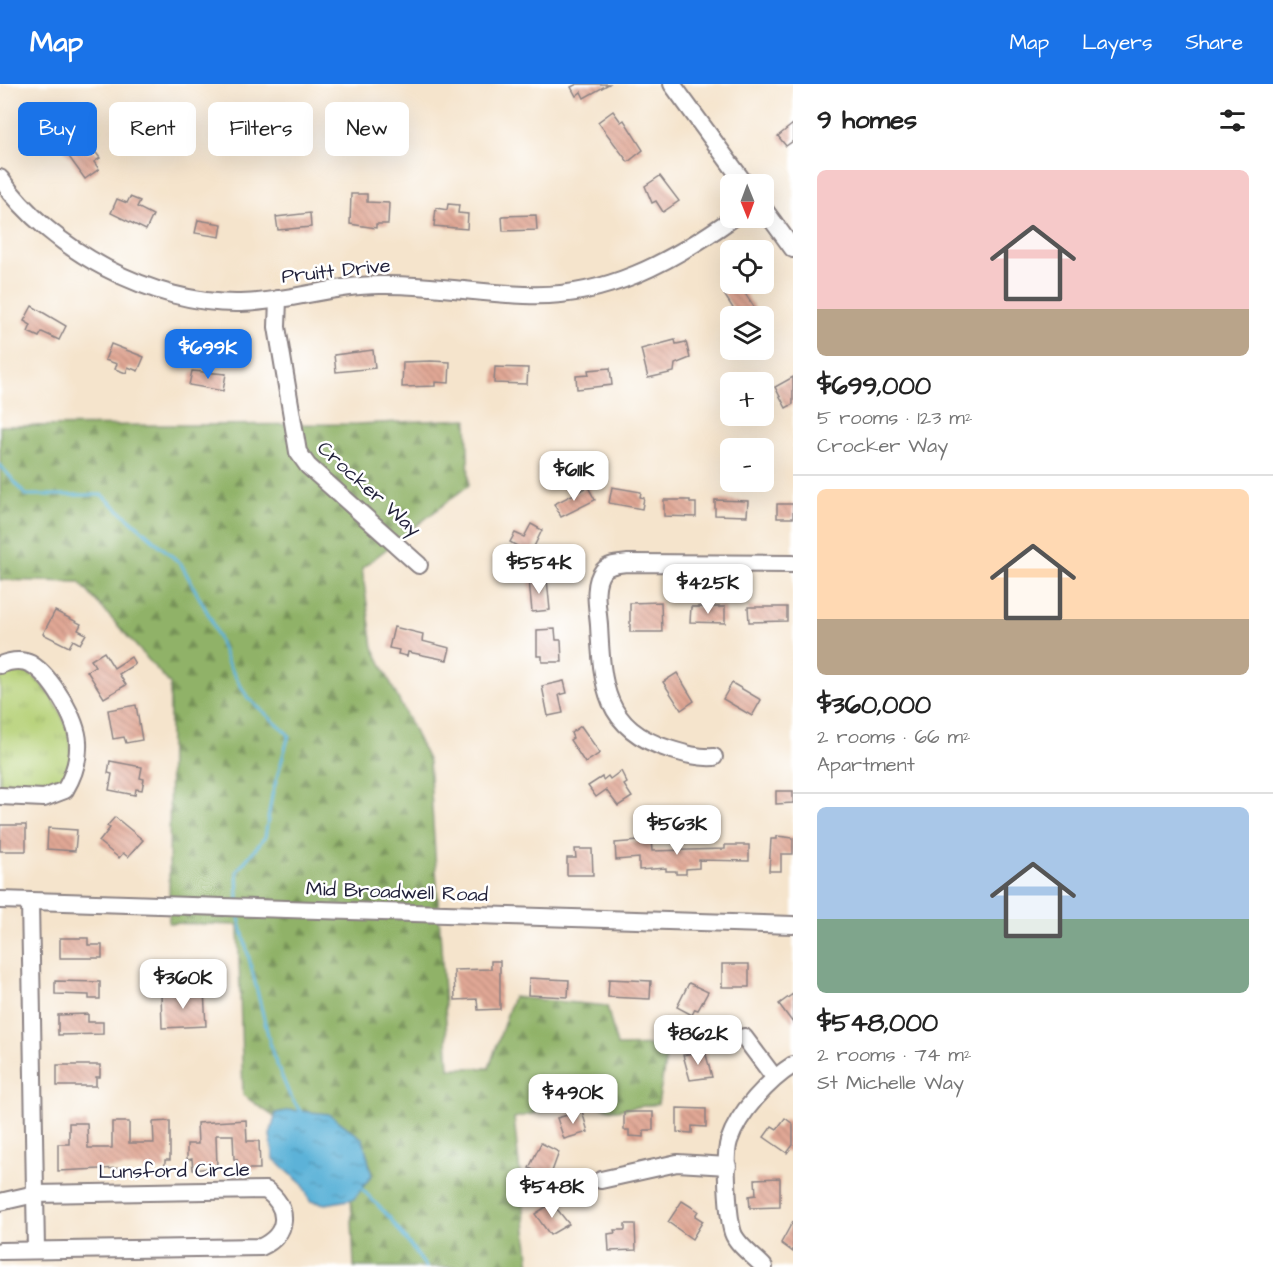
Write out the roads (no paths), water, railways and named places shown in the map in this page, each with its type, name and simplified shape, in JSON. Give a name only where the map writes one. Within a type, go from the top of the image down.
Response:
[{"type":"street","points":[[672,84],[738,174]]},
{"type":"street","name":"Pruitt Drive","points":[[0,178],[32,217],[60,239],[120,275],[178,298],[212,303],[243,303],[378,285],[526,296],[591,289],[630,278],[671,260],[720,227]]},
{"type":"street","points":[[774,223],[793,249]]},
{"type":"street","name":"Crocker Way","points":[[278,299],[277,327],[298,452],[308,466],[419,565]]},
{"type":"street","points":[[714,757],[699,758],[642,739],[614,711],[608,700],[602,674],[597,590],[601,573],[610,566],[628,563],[793,564]]},
{"type":"street","points":[[0,665],[20,661],[31,664],[40,672],[68,709],[75,722],[78,742],[76,769],[65,790],[44,798],[0,796]]},
{"type":"street","name":"Mid Broadwell Road","points":[[0,900],[793,924]]},
{"type":"street","points":[[30,901],[36,1250]]},
{"type":"street","points":[[744,1037],[774,1077]]},
{"type":"street","points":[[764,1267],[733,1235],[728,1193],[728,1142],[748,1109],[774,1077],[793,1065]]},
{"type":"street","points":[[602,1180],[677,1163],[728,1166]]},
{"type":"street","name":"Lunsford Circle","points":[[0,1202],[35,1194],[266,1190],[278,1199],[283,1212],[283,1226],[272,1242],[261,1247],[0,1251]]},
{"type":"water","points":[[291,1110],[329,1114],[363,1139],[372,1175],[354,1199],[326,1204],[310,1201],[303,1185],[274,1159],[270,1135],[276,1113]]},
{"type":"waterway","points":[[0,465],[26,495],[102,495],[181,564],[211,619],[228,664],[248,698],[289,735],[272,795],[265,837],[237,871],[238,901]]},
{"type":"waterway","points":[[239,918],[273,1055],[290,1096],[301,1112]]},
{"type":"waterway","points":[[361,1188],[390,1218],[426,1267]]}]
